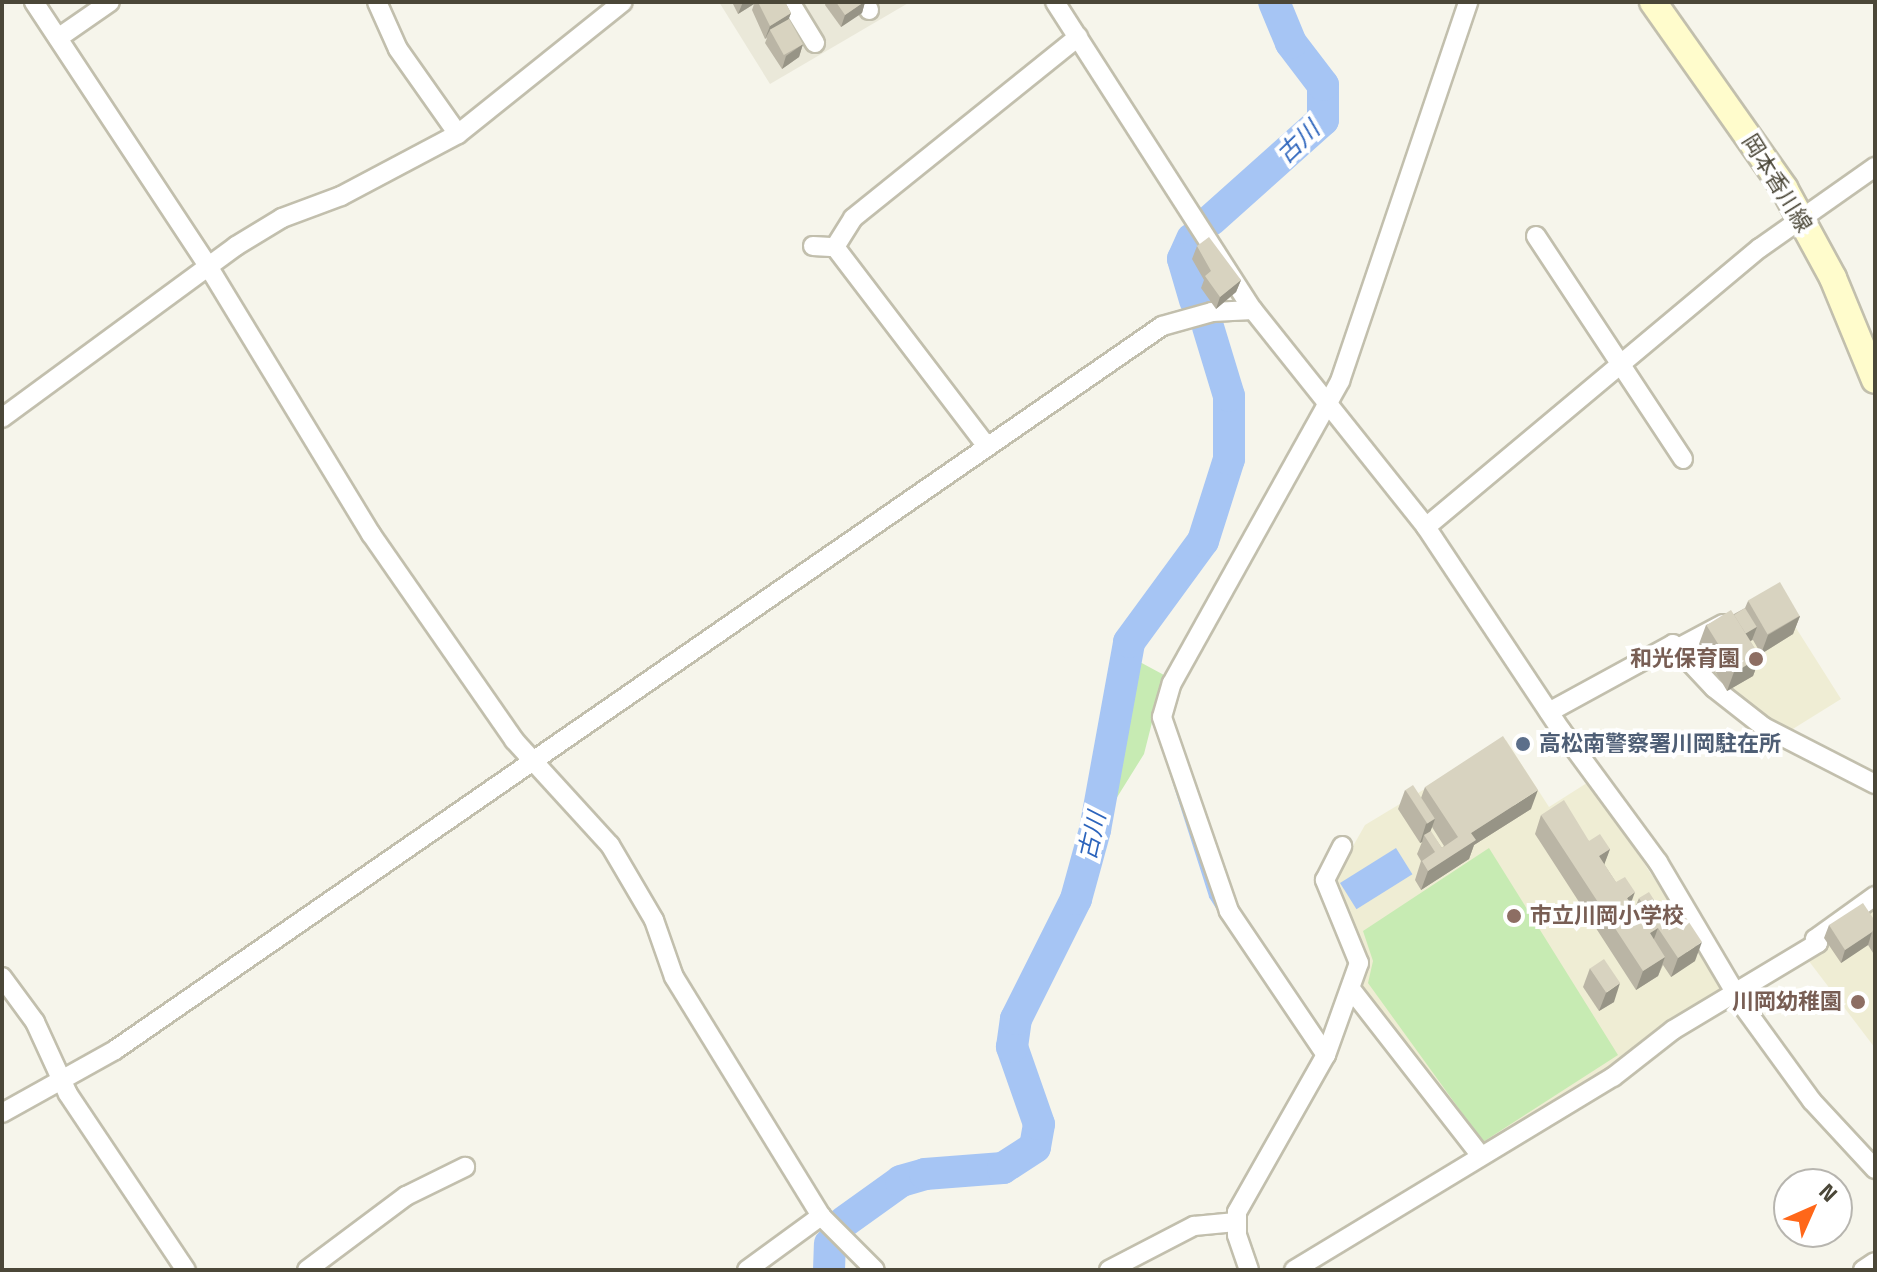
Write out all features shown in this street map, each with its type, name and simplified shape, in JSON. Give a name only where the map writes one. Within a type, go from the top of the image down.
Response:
[{"type":"main road","name":"岡本香川線","points":[[1653,2],[1801,218],[1875,380]]},
{"type":"street","points":[[34,2],[208,266],[325,465],[529,759],[610,845],[654,920],[674,977],[821,1216],[875,1270]]},
{"type":"street","points":[[58,38],[110,2]]},
{"type":"street","points":[[377,2],[398,49],[458,134]]},
{"type":"street","points":[[2,418],[208,266],[282,218],[341,196],[458,134],[623,2]]},
{"type":"street","points":[[1055,2],[1253,310],[1426,527],[1549,712],[1658,862],[1737,995],[1812,1101],[1875,1169]]},
{"type":"street","points":[[1326,1055],[1229,911],[1162,717],[1172,683],[1328,406],[1468,2]]},
{"type":"street","points":[[798,5],[815,43]]},
{"type":"street","points":[[835,247],[853,218],[1078,37]]},
{"type":"street","points":[[1426,527],[1801,218],[1875,167]]},
{"type":"street","points":[[1536,236],[1683,459]]},
{"type":"street","points":[[813,246],[835,247]]},
{"type":"street","points":[[835,247],[986,445]]},
{"type":"street","points":[[2,1113],[61,1076],[115,1050],[529,759],[676,666],[986,445],[1044,411],[1162,326],[1183,317],[1253,310]]},
{"type":"street","points":[[1680,647],[1736,617]]},
{"type":"street","points":[[1549,712],[1673,644],[1680,647],[1714,688],[1764,727],[1875,784]]},
{"type":"street","points":[[1249,1270],[1236,1222],[1326,1055],[1351,989],[1357,952],[1325,880],[1342,846]]},
{"type":"street","points":[[1294,1270],[1818,943],[1815,939],[1875,896]]},
{"type":"street","points":[[2,977],[35,1022],[61,1076],[186,1270]]},
{"type":"street","points":[[1351,989],[1480,1155]]},
{"type":"street","points":[[307,1270],[406,1196],[465,1167]]},
{"type":"street","points":[[747,1270],[821,1216]]},
{"type":"street","points":[[1109,1270],[1194,1226],[1236,1222]]},
{"type":"street","points":[[1863,1270],[1875,1262]]},
{"type":"shaded area","points":[[719,2],[910,2],[770,84]]},
{"type":"shaded area","name":"和光保育園","points":[[1777,598],[1841,699],[1788,732],[1724,693],[1686,646]]},
{"type":"shaded area","name":"市立川岡小学校","points":[[1506,740],[1549,807],[1590,781],[1720,979],[1721,993],[1608,1072],[1481,1147],[1358,983],[1332,883],[1365,825]]},
{"type":"shaded area","name":"川岡幼稚園","points":[[1875,901],[1875,1048],[1805,956],[1819,939]]},
{"type":"green space","points":[[1137,650],[1138,661],[1164,675],[1144,754],[1116,799],[1109,794],[1131,659]]},
{"type":"green space","points":[[1489,848],[1618,1055],[1483,1142],[1368,983],[1373,961],[1363,931]]},
{"type":"water","points":[[1396,848],[1412,874],[1356,909],[1340,883]]},
{"type":"building","points":[[758,2],[785,2],[791,13],[770,26]]},
{"type":"building","points":[[836,2],[864,2],[845,15]]},
{"type":"building","points":[[789,19],[803,44],[784,55],[770,30]]},
{"type":"building","points":[[1209,237],[1241,280],[1220,297],[1205,276],[1211,271],[1197,246]]},
{"type":"building","points":[[1780,582],[1800,616],[1767,634],[1748,600]]},
{"type":"building","points":[[1745,608],[1757,627],[1746,634],[1734,615]]},
{"type":"building","points":[[1731,610],[1760,657],[1736,672],[1706,625]]},
{"type":"building","points":[[1503,736],[1538,790],[1471,833],[1476,840],[1428,871],[1422,861],[1435,852],[1424,835],[1431,831],[1442,848],[1458,837],[1425,787]]},
{"type":"building","points":[[1413,785],[1435,819],[1427,823],[1405,790]]},
{"type":"building","points":[[1564,800],[1589,841],[1600,834],[1610,849],[1599,856],[1616,882],[1625,877],[1635,892],[1627,898],[1638,915],[1646,910],[1639,898],[1649,892],[1667,920],[1681,910],[1702,942],[1678,958],[1658,928],[1650,933],[1665,957],[1643,971],[1541,815]]},
{"type":"building","points":[[1863,903],[1875,926],[1872,932],[1845,950],[1829,925]]},
{"type":"building","points":[[1604,959],[1620,983],[1606,993],[1590,969]]},
{"type":"waterway","name":"古川","points":[[1211,220],[1323,120],[1323,85],[1291,43],[1274,2]]},
{"type":"waterway","name":"古川","points":[[1192,239],[1183,259],[1195,300]]},
{"type":"waterway","name":"古川","points":[[844,1222],[901,1181],[925,1174],[1003,1168],[1035,1147],[1039,1124],[1012,1047],[1016,1019],[1076,899],[1095,830],[1129,642],[1203,541],[1229,459],[1229,396],[1208,327]]},
{"type":"waterway","points":[[1330,381],[1341,351]]},
{"type":"waterway","points":[[1161,739],[1211,896],[1248,955]]},
{"type":"waterway","name":"古川","points":[[829,1270],[830,1244]]},
{"type":"place","name":"和光保育園","points":[[1756,659]]},
{"type":"place","name":"高松南警察署川岡駐在所","points":[[1523,744]]},
{"type":"place","name":"市立川岡小学校","points":[[1514,916]]},
{"type":"place","name":"川岡幼稚園","points":[[1858,1002]]}]
